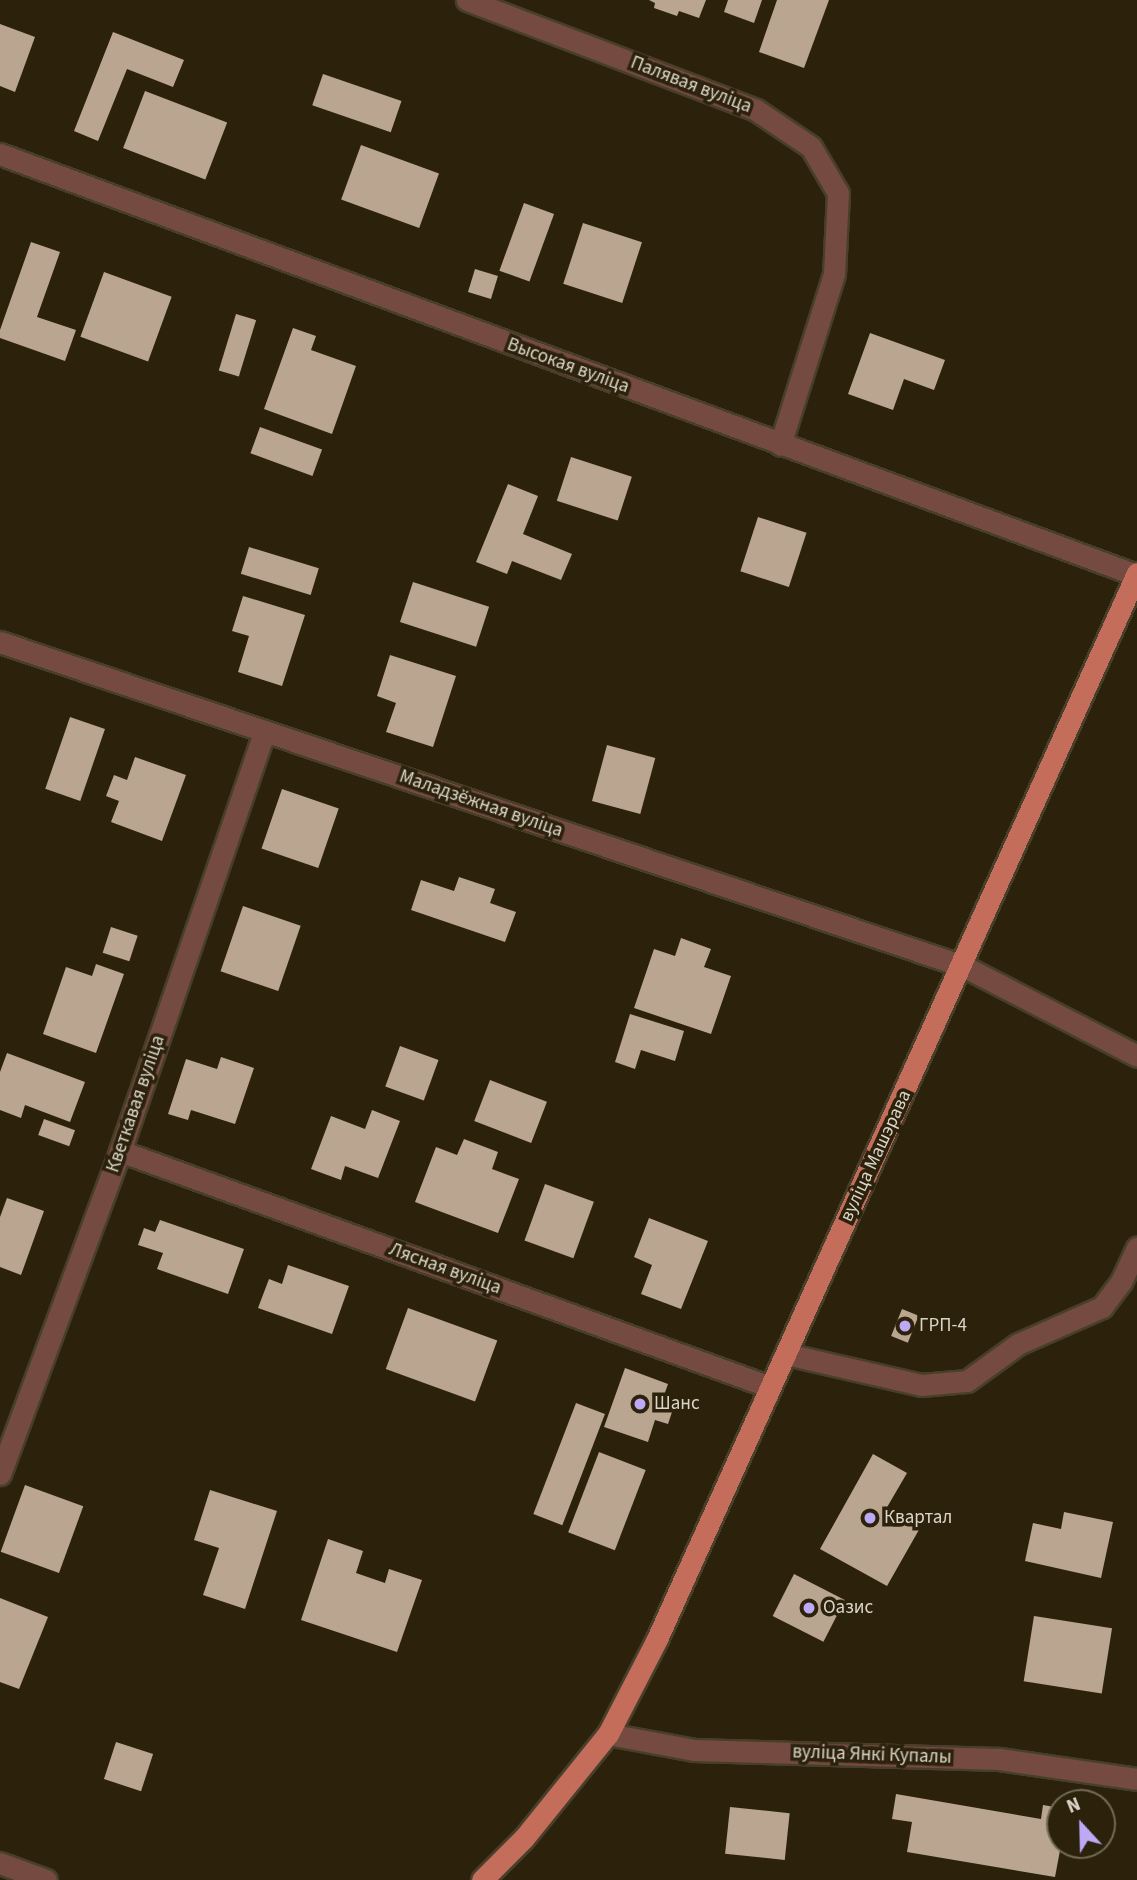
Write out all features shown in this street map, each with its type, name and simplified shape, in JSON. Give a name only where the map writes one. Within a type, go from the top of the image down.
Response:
[{"type":"main road","name":"вуліца Машэрава","points":[[482,1880],[524,1838],[608,1734],[657,1639],[963,966],[1137,574]]},
{"type":"street","name":"Палявая вуліца","points":[[467,0],[757,110],[811,147],[838,193],[834,274],[780,445]]},
{"type":"street","name":"Высокая вуліца","points":[[0,155],[780,445],[1137,574]]},
{"type":"street","name":"Маладзёжная вуліца","points":[[0,642],[963,966],[1137,1056]]},
{"type":"street","name":"Кветкавая вуліца","points":[[0,1474],[120,1151],[265,731]]},
{"type":"street","name":"Лясная вуліца","points":[[120,1151],[771,1387]]},
{"type":"street","points":[[786,1354],[921,1385],[967,1381],[1018,1344],[1102,1307],[1121,1282],[1137,1248]]},
{"type":"street","name":"вуліца Янкі Купалы","points":[[608,1734],[694,1750],[999,1759],[1137,1779]]},
{"type":"street","points":[[0,1863],[47,1880]]},
{"type":"building","points":[[649,0],[706,0],[699,18],[679,11],[677,16],[654,8],[655,3]]},
{"type":"building","points":[[728,0],[762,0],[754,23],[724,12]]},
{"type":"building","points":[[777,0],[829,0],[804,68],[759,52]]},
{"type":"building","points":[[0,24],[35,37],[15,92],[0,86]]},
{"type":"building","points":[[113,32],[184,60],[173,87],[127,69],[98,141],[74,131]]},
{"type":"building","points":[[323,74],[401,101],[391,132],[312,105]]},
{"type":"building","points":[[145,91],[227,123],[205,179],[123,148]]},
{"type":"building","points":[[361,145],[439,173],[419,228],[341,200]]},
{"type":"building","points":[[524,203],[554,214],[529,282],[499,271]]},
{"type":"building","points":[[583,223],[642,242],[622,303],[563,284]]},
{"type":"building","points":[[31,242],[60,252],[37,317],[76,330],[65,361],[0,338],[0,330]]},
{"type":"building","points":[[475,269],[498,276],[491,299],[468,292]]},
{"type":"building","points":[[104,272],[172,297],[148,361],[80,337]]},
{"type":"building","points":[[236,314],[256,320],[239,377],[219,370]]},
{"type":"building","points":[[293,328],[316,336],[311,350],[356,366],[332,434],[264,409]]},
{"type":"building","points":[[870,333],[945,360],[934,390],[904,379],[893,410],[848,394]]},
{"type":"building","points":[[260,427],[322,450],[312,476],[250,453]]},
{"type":"building","points":[[571,457],[632,477],[618,521],[557,501]]},
{"type":"building","points":[[508,484],[538,496],[523,534],[572,554],[561,580],[512,561],[507,574],[476,562]]},
{"type":"building","points":[[758,517],[807,533],[789,587],[740,571]]},
{"type":"building","points":[[249,547],[319,568],[311,595],[241,574]]},
{"type":"building","points":[[413,582],[489,607],[476,647],[400,622]]},
{"type":"building","points":[[243,596],[305,615],[282,686],[238,672],[249,636],[232,631]]},
{"type":"building","points":[[390,655],[456,676],[433,747],[386,732],[396,703],[377,696]]},
{"type":"building","points":[[70,717],[105,729],[80,801],[45,789]]},
{"type":"building","points":[[607,745],[655,758],[640,814],[592,801]]},
{"type":"building","points":[[135,757],[186,775],[162,841],[111,822],[119,801],[106,796],[114,775],[127,780]]},
{"type":"building","points":[[282,789],[339,809],[318,868],[261,849]]},
{"type":"building","points":[[459,877],[495,889],[490,903],[516,912],[505,942],[411,910],[421,880],[454,891]]},
{"type":"building","points":[[243,906],[301,926],[278,991],[221,971]]},
{"type":"building","points":[[111,927],[138,936],[129,961],[103,953]]},
{"type":"building","points":[[681,938],[711,949],[704,967],[731,976],[711,1034],[634,1008],[654,949],[675,956]]},
{"type":"building","points":[[96,964],[124,974],[96,1053],[43,1034],[66,967],[92,976]]},
{"type":"building","points":[[630,1014],[684,1031],[675,1061],[641,1050],[635,1069],[615,1062]]},
{"type":"building","points":[[400,1046],[439,1060],[424,1100],[385,1086]]},
{"type":"building","points":[[7,1053],[85,1082],[70,1122],[25,1105],[21,1118],[0,1110],[0,1072]]},
{"type":"building","points":[[221,1057],[254,1068],[235,1124],[191,1110],[188,1120],[168,1114],[186,1059],[217,1069]]},
{"type":"building","points":[[490,1080],[547,1102],[531,1143],[474,1121]]},
{"type":"building","points":[[372,1110],[400,1121],[378,1178],[345,1166],[341,1180],[311,1169],[331,1116],[365,1129]]},
{"type":"building","points":[[44,1119],[75,1130],[69,1146],[38,1135]]},
{"type":"building","points":[[464,1139],[498,1152],[492,1169],[519,1179],[498,1233],[415,1202],[436,1147],[457,1155]]},
{"type":"building","points":[[545,1184],[594,1202],[573,1258],[524,1240]]},
{"type":"building","points":[[7,1198],[44,1211],[21,1275],[0,1267],[0,1217]]},
{"type":"building","points":[[649,1218],[708,1241],[681,1309],[641,1294],[652,1265],[634,1257]]},
{"type":"building","points":[[160,1220],[244,1249],[228,1294],[157,1269],[163,1253],[138,1245],[144,1228],[155,1232]]},
{"type":"building","points":[[288,1265],[349,1286],[332,1334],[258,1308],[269,1279],[282,1284]]},
{"type":"building","points":[[408,1308],[497,1340],[475,1402],[386,1369]]},
{"type":"building","name":"ГРП-4","points":[[902,1309],[919,1316],[908,1343],[891,1336]]},
{"type":"building","name":"Шанс","points":[[625,1368],[668,1384],[662,1401],[674,1406],[668,1424],[655,1420],[648,1442],[604,1427]]},
{"type":"building","points":[[576,1403],[605,1414],[562,1525],[533,1514]]},
{"type":"building","points":[[599,1452],[646,1470],[615,1550],[568,1532]]},
{"type":"building","name":"Квартал","points":[[873,1454],[907,1473],[886,1509],[920,1528],[887,1586],[820,1549]]},
{"type":"building","points":[[25,1485],[83,1506],[59,1573],[1,1552]]},
{"type":"building","points":[[210,1490],[277,1511],[245,1609],[203,1595],[219,1548],[194,1540]]},
{"type":"building","points":[[1064,1512],[1113,1522],[1101,1578],[1025,1561],[1033,1523],[1061,1529]]},
{"type":"building","points":[[328,1539],[363,1551],[356,1573],[385,1583],[389,1569],[422,1580],[397,1652],[301,1620]]},
{"type":"building","name":"Оазис","points":[[794,1574],[845,1600],[823,1642],[773,1616]]},
{"type":"building","points":[[0,1598],[48,1617],[19,1689],[0,1682]]},
{"type":"building","points":[[1034,1616],[1112,1628],[1102,1694],[1024,1681]]},
{"type":"building","points":[[116,1742],[153,1754],[141,1791],[104,1779]]},
{"type":"building","points":[[896,1794],[1041,1819],[1043,1805],[1046,1806],[1046,1859],[1058,1859],[1055,1877],[907,1852],[912,1822],[892,1819]]},
{"type":"building","points":[[730,1807],[790,1813],[785,1860],[725,1854]]},
{"type":"place","name":"ГРП-4","points":[[905,1326]]},
{"type":"place","name":"Шанс","points":[[640,1404]]},
{"type":"place","name":"Квартал","points":[[870,1518]]},
{"type":"place","name":"Оазис","points":[[809,1608]]}]
